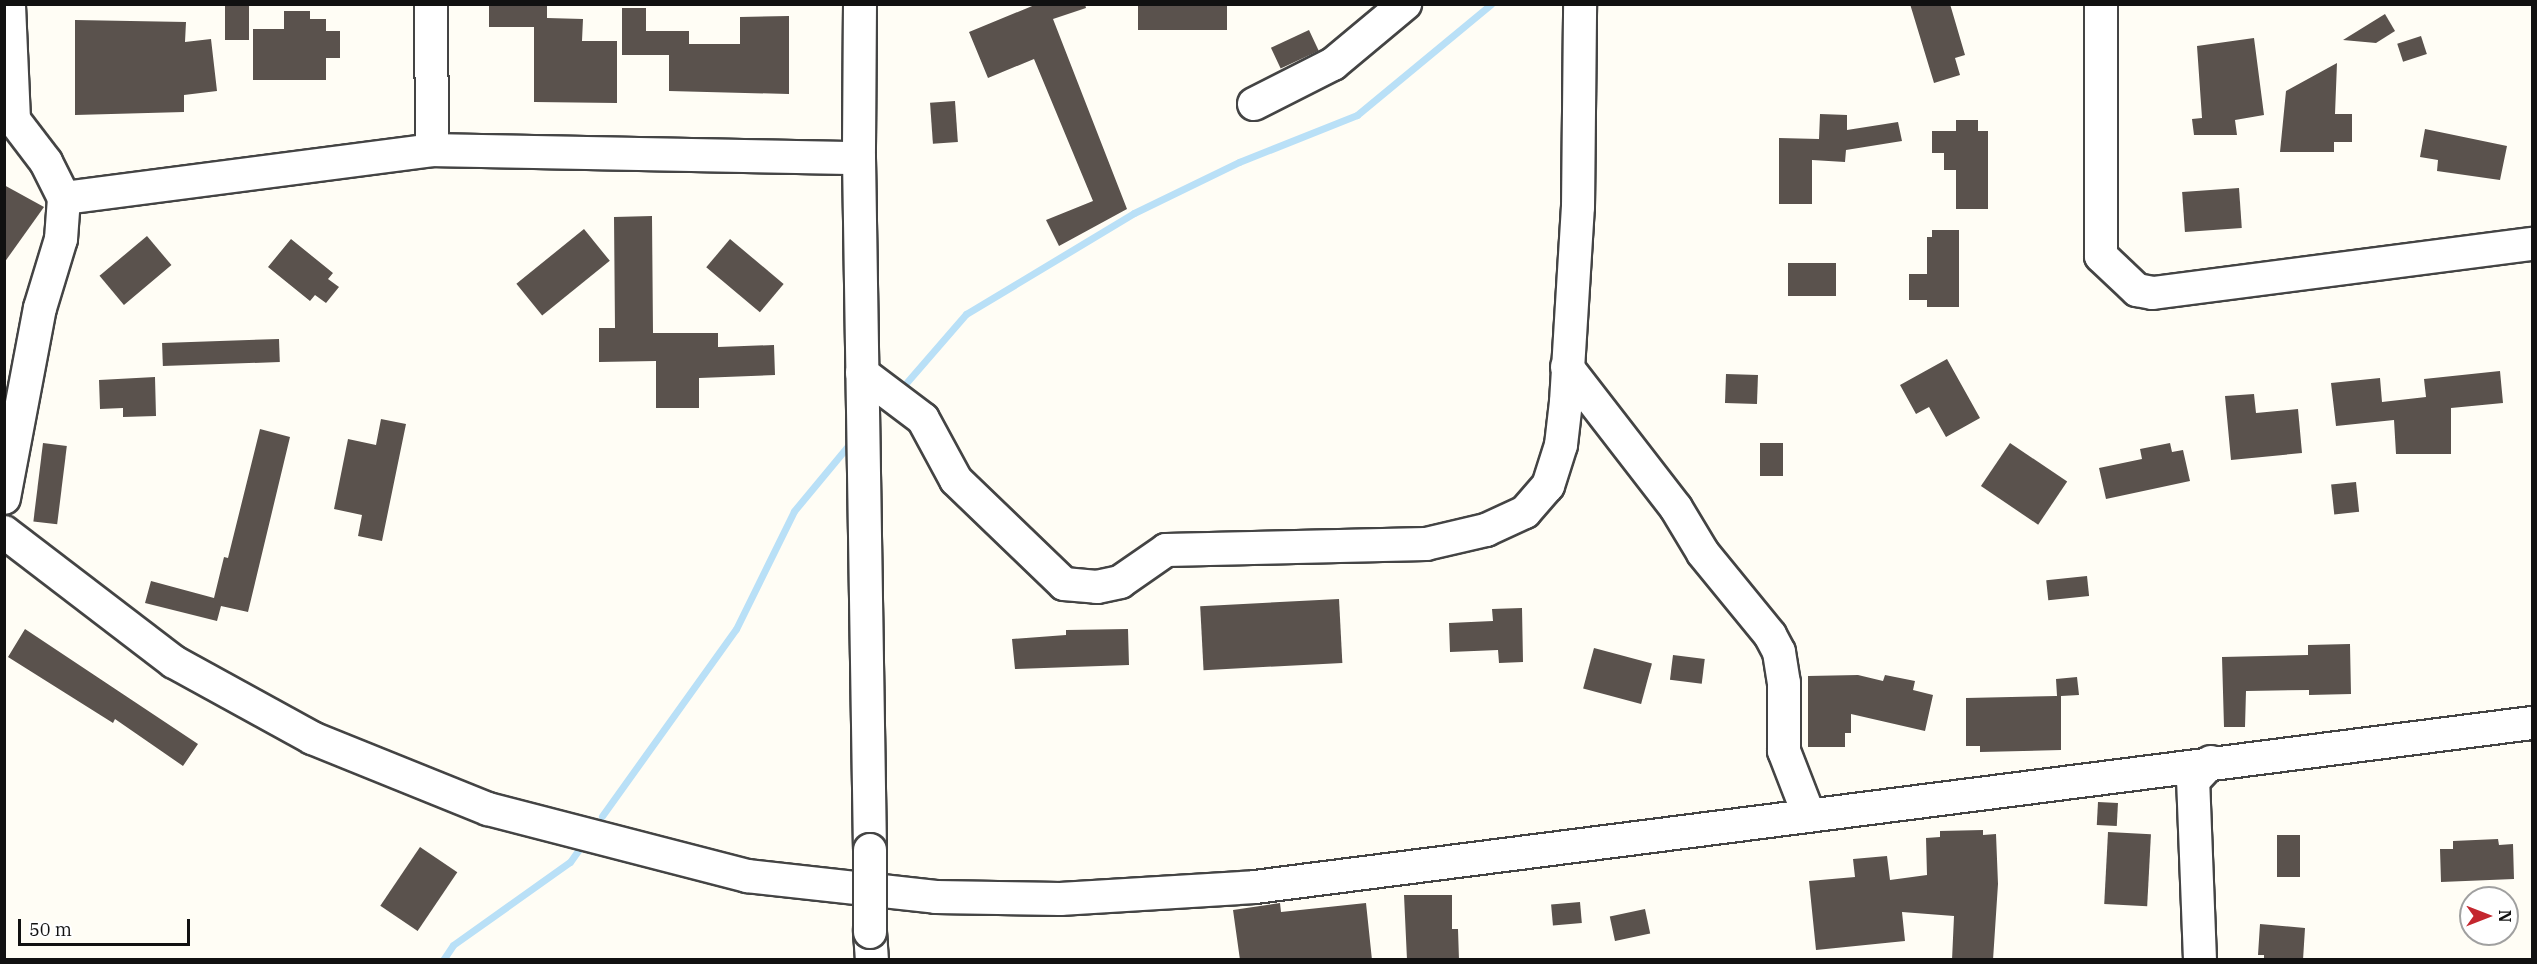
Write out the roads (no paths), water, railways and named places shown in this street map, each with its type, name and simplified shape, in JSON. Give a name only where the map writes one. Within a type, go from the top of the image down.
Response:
[{"type":"street","points":[[4,498],[40,308],[61,239],[64,198],[46,162],[14,120],[9,4]]},
{"type":"street","points":[[431,4],[432,150]]},
{"type":"street","points":[[860,4],[859,158],[871,946]]},
{"type":"street","points":[[1254,104],[1333,64],[1405,4]]},
{"type":"street","points":[[862,373],[923,419],[957,480],[1064,584],[1097,587],[1120,582],[1166,550],[1426,544],[1486,530],[1525,512],[1548,486],[1561,445],[1577,243],[1581,4]]},
{"type":"street","points":[[2101,4],[2101,256],[2137,290],[2153,293],[2532,244]]},
{"type":"street","points":[[64,198],[432,150],[859,158]]},
{"type":"street","points":[[1567,367],[1676,508],[1703,553],[1770,635],[1779,652],[1784,683],[1784,751],[1808,813]]},
{"type":"street","points":[[4,532],[174,662],[312,738],[489,809],[747,876],[936,897],[1060,899],[1255,887],[1808,813],[2532,723]]},
{"type":"street","points":[[2200,960],[2193,781],[2211,762]]},
{"type":"waterway","points":[[907,382],[966,314],[1134,213],[1239,162],[1357,115],[1491,4]]},
{"type":"waterway","points":[[602,816],[736,629],[794,511],[848,446]]},
{"type":"waterway","points":[[443,960],[453,945],[570,862],[579,849]]}]
